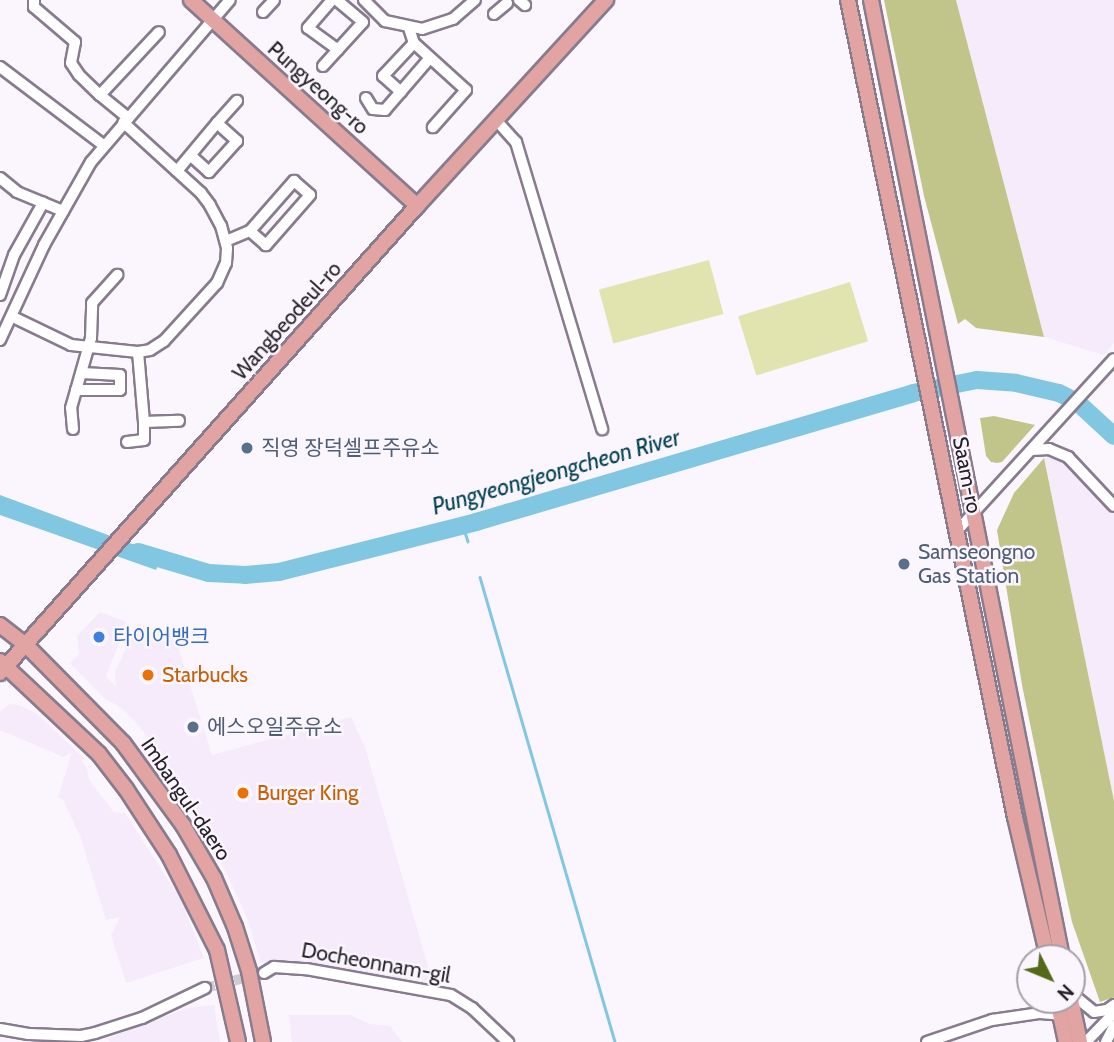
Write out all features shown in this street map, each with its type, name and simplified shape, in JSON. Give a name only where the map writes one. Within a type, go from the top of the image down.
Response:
[{"type":"main road","name":"Pungyeong-ro","points":[[191,0],[417,206]]},
{"type":"main road","name":"Wangbeodeul-ro","points":[[2,666],[26,645],[417,206],[606,0]]},
{"type":"main road","name":"Saam-ro","points":[[848,0],[956,532],[1045,944]]},
{"type":"main road","name":"Saam-ro","points":[[871,0],[1059,944]]},
{"type":"main road","name":"Imbangul-daero","points":[[0,625],[26,645],[123,743],[202,856],[235,927],[249,971],[263,1042]]},
{"type":"main road","name":"Imbangul-daero","points":[[2,666],[99,754],[126,789],[169,855],[217,950],[238,1042]]},
{"type":"main road","points":[[1074,1014],[1080,1042]]},
{"type":"main road","points":[[1061,1015],[1066,1042]]},
{"type":"street","points":[[13,317],[71,345],[138,352],[164,341],[217,283],[226,263],[226,241],[210,205],[79,75],[71,63],[75,42],[34,7],[34,0]]},
{"type":"street","points":[[0,340],[63,211],[103,145],[230,0]]},
{"type":"street","points":[[264,12],[274,0]]},
{"type":"street","points":[[323,66],[338,50],[363,22],[334,0],[307,28],[338,50]]},
{"type":"street","points":[[364,0],[386,21],[422,29],[453,19],[475,0]]},
{"type":"street","points":[[494,14],[507,1]]},
{"type":"street","points":[[409,28],[414,43],[466,90],[433,127]]},
{"type":"street","points":[[100,95],[159,32]]},
{"type":"street","points":[[401,92],[383,76],[414,43]]},
{"type":"street","points":[[366,98],[373,109],[384,110],[429,59]]},
{"type":"street","points":[[0,67],[103,145]]},
{"type":"street","points":[[177,171],[237,101]]},
{"type":"street","points":[[496,120],[516,142],[602,429]]},
{"type":"street","points":[[190,155],[209,172],[237,141],[217,123]]},
{"type":"street","points":[[0,178],[17,191],[63,211]]},
{"type":"street","points":[[226,241],[250,231],[294,181],[310,195],[266,245],[250,231]]},
{"type":"street","points":[[0,295],[14,254],[43,202]]},
{"type":"street","points":[[73,429],[71,408],[88,348],[92,303],[117,275]]},
{"type":"street","points":[[127,442],[144,440],[138,352]]},
{"type":"street","points":[[956,532],[1114,359]]},
{"type":"street","points":[[76,390],[120,390],[120,375],[82,373]]},
{"type":"street","points":[[144,422],[179,421]]},
{"type":"street","points":[[1032,450],[1049,449],[1068,457],[1114,506]]},
{"type":"street","name":"Docheonnam-gil","points":[[264,972],[274,967],[306,969],[451,995],[472,1007],[508,1042]]},
{"type":"street","points":[[0,1029],[29,1034],[88,1035],[142,1018],[205,988]]},
{"type":"street","points":[[1086,1005],[1094,1012],[1107,1010],[1114,1005]]},
{"type":"street","points":[[927,1042],[992,1020],[1040,1013],[1061,1015]]},
{"type":"street","points":[[1086,1042],[1114,1013]]},
{"type":"street","points":[[1106,1042],[1114,1026]]},
{"type":"shaded area","points":[[956,0],[1114,0],[1114,343],[1104,355],[1044,337]]},
{"type":"shaded area","points":[[1044,458],[1065,459],[1114,513],[1114,801]]},
{"type":"shaded area","points":[[100,612],[127,622],[106,676],[116,687],[115,672],[138,623],[176,640],[212,755],[351,717],[365,747],[433,984],[282,961],[261,963],[247,918],[225,870],[171,769],[140,727],[119,706],[105,699],[70,663],[79,654],[77,636]]},
{"type":"shaded area","points":[[9,704],[19,705],[36,713],[84,758],[82,762],[87,768],[89,780],[114,812],[125,813],[181,900],[204,958],[126,983],[111,935],[120,917],[106,920],[80,836],[63,800],[58,797],[72,752],[63,757],[0,730],[0,712]]},
{"type":"shaded area","points":[[214,1005],[220,1042],[110,1042],[106,1039],[187,1008]]},
{"type":"shaded area","points":[[289,1015],[350,1015],[370,1024],[390,1026],[402,1042],[292,1042]]},
{"type":"green space","points":[[884,0],[956,0],[1044,337],[976,328],[965,319],[958,324],[924,196]]},
{"type":"green space","points":[[709,260],[723,314],[613,344],[599,290]]},
{"type":"green space","points":[[850,282],[868,341],[756,375],[738,316]]},
{"type":"green space","points":[[994,416],[1035,425],[1002,462],[997,463],[991,462],[986,456],[980,418]]},
{"type":"green space","points":[[1044,458],[1114,801],[1114,997],[1100,1002],[1086,962],[1086,944],[1080,944],[1072,922],[1022,685],[997,530],[1014,493]]},
{"type":"water","points":[[0,495],[162,555],[156,570],[0,515]]},
{"type":"waterway","name":"Pungyeongjeongcheon River","points":[[138,552],[209,573],[245,575],[279,572],[476,522],[913,393],[977,380],[1016,383],[1059,393],[1077,402],[1114,436]]},
{"type":"waterway","points":[[463,526],[468,541]]},
{"type":"waterway","points":[[480,577],[615,1042]]},
{"type":"tunnel","points":[[205,988],[264,973]]},
{"type":"place","name":"직영 장덕셀프주유소","points":[[247,448]]},
{"type":"place","name":"Samseongno Gas Station","points":[[904,564]]},
{"type":"place","name":"타이어뱅크","points":[[99,637]]},
{"type":"place","name":"Starbucks","points":[[148,675]]},
{"type":"place","name":"에스오일주유소","points":[[193,727]]},
{"type":"place","name":"Burger King","points":[[243,793]]}]
